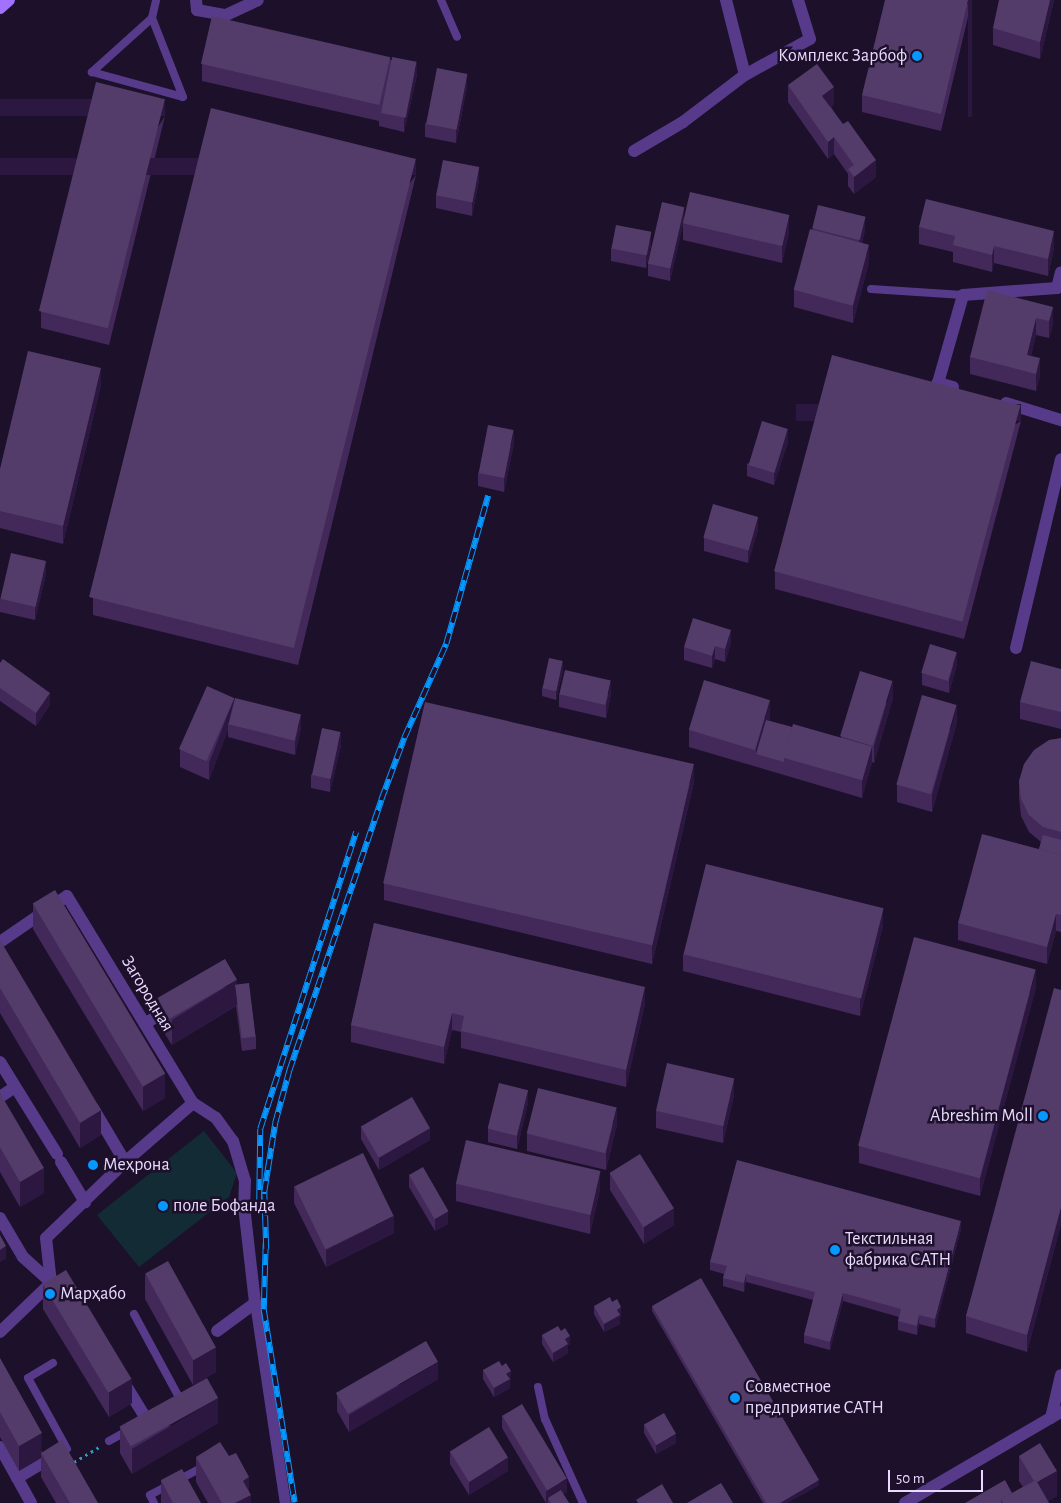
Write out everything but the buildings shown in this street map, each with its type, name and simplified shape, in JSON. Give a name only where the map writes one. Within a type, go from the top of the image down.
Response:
[{"type":"main road","points":[[0,8],[9,0]]},
{"type":"street","points":[[196,0],[197,10],[226,15],[258,0]]},
{"type":"street","points":[[726,0],[745,75]]},
{"type":"street","points":[[634,151],[682,122],[745,75],[810,39],[798,0]]},
{"type":"street","points":[[967,391],[938,383],[963,295],[1057,288],[1061,272]]},
{"type":"street","points":[[996,400],[1061,420]]},
{"type":"street","points":[[1016,648],[1061,459]]},
{"type":"street","name":"Загородная","points":[[0,942],[66,896],[193,1103]]},
{"type":"street","points":[[145,1024],[183,999]]},
{"type":"street","points":[[0,1062],[84,1202]]},
{"type":"street","points":[[0,1097],[15,1087]]},
{"type":"street","points":[[51,1283],[46,1238],[125,1162],[193,1103],[216,1118],[233,1141],[245,1181],[244,1206],[255,1303],[286,1503]]},
{"type":"street","points":[[92,1105],[125,1162]]},
{"type":"street","points":[[0,1218],[23,1257],[51,1283],[67,1289]]},
{"type":"street","points":[[0,1332],[51,1283]]},
{"type":"street","points":[[217,1331],[255,1303]]},
{"type":"street","points":[[117,1371],[151,1417]]},
{"type":"street","points":[[905,1503],[1056,1415],[1061,1375]]},
{"type":"street","points":[[0,1447],[31,1503]]},
{"type":"street","points":[[17,1478],[67,1449],[74,1462]]},
{"type":"lane","points":[[152,18],[92,72],[183,97],[152,18],[156,0]]},
{"type":"lane","points":[[441,0],[457,37]]},
{"type":"lane","points":[[871,289],[963,295]]},
{"type":"lane","points":[[134,1314],[181,1401],[172,1406]]},
{"type":"lane","points":[[53,1363],[28,1378],[67,1449]]},
{"type":"lane","points":[[538,1386],[544,1419],[583,1503]]},
{"type":"lane","points":[[109,1441],[151,1417]]},
{"type":"lane","points":[[154,1503],[150,1495],[209,1464]]},
{"type":"path","points":[[74,1462],[109,1441]]},
{"type":"shaded area","name":"поле Бофанда","points":[[204,1131],[237,1173],[229,1197],[139,1267],[97,1215]]},
{"type":"railway","points":[[266,1249],[264,1192],[275,1123],[289,1071],[381,800],[404,738],[446,644],[488,496]]},
{"type":"railway","points":[[259,1201],[260,1129],[356,832]]},
{"type":"railway","points":[[266,1243],[264,1310],[295,1503]]},
{"type":"place","name":"Комплекс Зарбоф","points":[[917,56]]},
{"type":"place","name":"Abreshim Moll","points":[[1043,1116]]},
{"type":"place","name":"Меҳрона","points":[[93,1165]]},
{"type":"place","name":"поле Бофанда","points":[[163,1206]]},
{"type":"place","name":"Текстильная фабрика САТН","points":[[835,1250]]},
{"type":"place","name":"Марҳабо","points":[[50,1294]]},
{"type":"place","name":"Совместное предприятие CATH","points":[[735,1398]]}]
